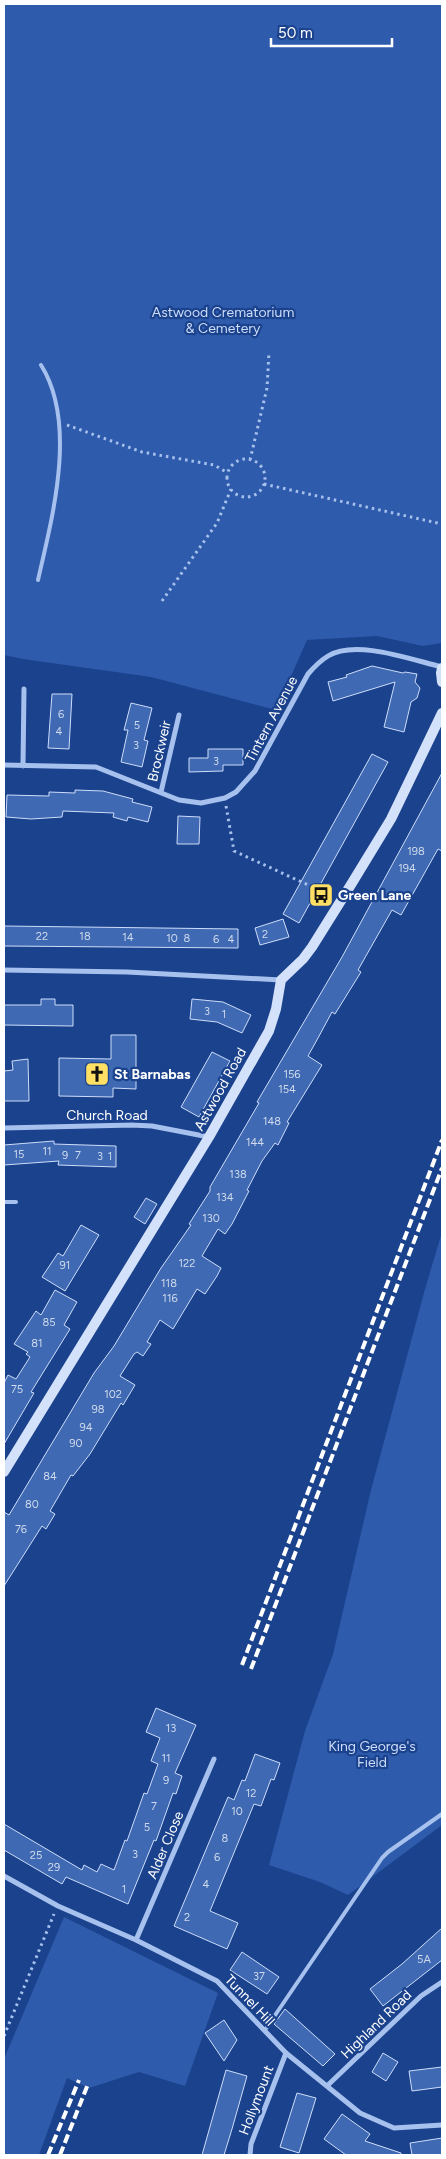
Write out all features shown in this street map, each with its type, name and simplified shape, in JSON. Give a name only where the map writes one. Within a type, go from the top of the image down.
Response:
[{"type":"main road","points":[[442,668],[442,682]]},
{"type":"main road","points":[[281,980],[303,959],[342,900],[390,819],[442,713]]},
{"type":"main road","name":"Astwood Road","points":[[4,1472],[209,1137],[268,1032],[276,1009],[281,980]]},
{"type":"street","name":"Tintern Avenue","points":[[4,765],[96,768],[179,800],[201,803],[225,798],[236,792],[256,771],[308,674],[317,663],[330,655],[350,650],[374,650],[442,668]]},
{"type":"street","points":[[23,766],[24,689]]},
{"type":"street","name":"Brockweir","points":[[161,792],[179,715]]},
{"type":"street","points":[[4,970],[128,972],[281,980]]},
{"type":"street","name":"Church Road","points":[[4,1128],[132,1125],[152,1126],[209,1137]]},
{"type":"street","name":"Alder Close","points":[[136,1940],[214,1759]]},
{"type":"street","name":"Tunnel Hill","points":[[4,1876],[58,1906],[136,1940],[217,1981],[286,2053],[360,2113],[394,2128],[442,2125]]},
{"type":"street","name":"Highland Road","points":[[328,2086],[422,1996],[442,1982]]},
{"type":"street","name":"Hollymount","points":[[250,2155],[251,2144],[286,2053]]},
{"type":"lane","points":[[38,580],[58,489],[60,456],[58,422],[52,390],[41,365]]},
{"type":"lane","points":[[4,1202],[16,1202]]},
{"type":"lane","points":[[265,2030],[382,1858],[442,1814]]},
{"type":"path","points":[[250,460],[267,388],[269,352]]},
{"type":"path","points":[[58,422],[142,452],[214,464],[228,473]]},
{"type":"path","points":[[250,460],[256,462],[264,471],[264,484],[252,496],[240,496],[228,484],[228,473],[239,461],[250,460]]},
{"type":"path","points":[[264,484],[442,524]]},
{"type":"path","points":[[162,601],[217,523],[231,489]]},
{"type":"path","points":[[225,798],[234,851],[342,900]]},
{"type":"path","points":[[4,2036],[58,1906]]},
{"type":"green space","name":"Astwood Crematorium & Cemetery","points":[[4,4],[442,4],[442,643],[423,646],[377,636],[307,640],[276,710],[151,677],[4,655]]},
{"type":"green space","name":"King George's Field","points":[[442,1232],[442,1825],[348,1895],[320,1882],[269,1865],[305,1731],[333,1654],[371,1490]]},
{"type":"green space","points":[[64,1917],[218,1993],[185,2086],[139,2072],[89,2088],[67,2078],[39,2155],[4,2155],[4,2059]]},
{"type":"building","points":[[372,666],[417,674],[415,682],[420,688],[417,698],[411,702],[404,732],[384,727],[395,682],[333,701],[328,682],[347,677],[346,675]]},
{"type":"building","points":[[52,694],[72,694],[69,749],[48,748]]},
{"type":"building","points":[[131,703],[152,708],[144,740],[148,741],[142,767],[121,762],[128,730],[124,730]]},
{"type":"building","points":[[208,749],[243,749],[243,765],[223,765],[223,771],[189,772],[189,758],[208,758]]},
{"type":"building","points":[[372,754],[388,762],[299,923],[283,914]]},
{"type":"building","points":[[442,773],[442,851],[438,849],[401,915],[392,910],[358,970],[361,972],[335,1014],[332,1012],[308,1056],[322,1065],[287,1122],[289,1123],[278,1145],[275,1143],[262,1161],[232,1224],[225,1234],[218,1229],[202,1256],[221,1268],[217,1276],[205,1294],[197,1289],[173,1329],[160,1320],[147,1342],[151,1344],[143,1356],[137,1352],[134,1354],[120,1376],[135,1385],[123,1405],[121,1403],[90,1454],[73,1476],[71,1475],[50,1511],[55,1514],[46,1529],[42,1526],[4,1586],[4,1512],[9,1515],[94,1373],[114,1346],[161,1268],[191,1225],[189,1224],[210,1191],[210,1187],[259,1103],[257,1102],[342,957]]},
{"type":"building","points":[[75,790],[103,791],[133,799],[132,802],[152,807],[148,822],[128,817],[127,821],[113,817],[114,813],[63,811],[62,817],[31,819],[6,817],[7,795],[49,796],[49,792],[75,793]]},
{"type":"building","points":[[178,816],[200,817],[199,844],[177,844]]},
{"type":"building","points":[[283,919],[289,937],[260,945],[255,928]]},
{"type":"building","points":[[4,926],[238,929],[238,948],[4,946]]},
{"type":"building","points":[[41,999],[55,999],[55,1005],[73,1005],[73,1026],[4,1025],[4,1005],[41,1005]]},
{"type":"building","points":[[192,999],[223,1002],[251,1015],[242,1033],[217,1022],[190,1019]]},
{"type":"building","name":"St Barnabas","points":[[111,1035],[136,1035],[136,1089],[113,1088],[113,1097],[59,1096],[59,1058],[111,1059]]},
{"type":"building","points":[[212,1052],[230,1061],[199,1117],[181,1107]]},
{"type":"building","points":[[28,1059],[29,1101],[4,1101],[4,1071],[13,1070],[12,1061]]},
{"type":"building","points":[[54,1141],[54,1144],[116,1146],[116,1167],[58,1165],[59,1161],[4,1165],[4,1145]]},
{"type":"building","points":[[146,1198],[157,1204],[145,1224],[134,1217]]},
{"type":"building","points":[[81,1225],[99,1235],[65,1291],[42,1277],[58,1253],[63,1256]]},
{"type":"building","points":[[55,1290],[77,1302],[64,1325],[70,1329],[31,1392],[34,1393],[4,1444],[4,1383],[8,1375],[16,1379],[30,1357],[26,1354],[28,1352],[14,1344],[36,1311],[41,1315]]},
{"type":"building","points":[[156,1708],[196,1725],[175,1773],[182,1776],[176,1794],[173,1793],[156,1841],[154,1840],[128,1904],[66,1877],[62,1884],[4,1850],[4,1824],[82,1870],[84,1865],[97,1872],[101,1864],[114,1870],[125,1840],[127,1841],[144,1793],[147,1794],[158,1764],[151,1761],[160,1738],[146,1732]]},
{"type":"building","points":[[255,1754],[280,1763],[274,1780],[271,1779],[261,1806],[254,1804],[210,1911],[238,1923],[227,1949],[174,1926],[228,1797],[234,1800],[242,1780],[245,1781]]},
{"type":"building","points":[[442,1928],[442,1960],[383,2006],[370,1989],[402,1964]]},
{"type":"building","points":[[242,1952],[279,1977],[267,1994],[230,1970]]},
{"type":"building","points":[[285,2009],[335,2054],[323,2066],[274,2024]]},
{"type":"building","points":[[224,2020],[237,2040],[224,2061],[205,2033]]},
{"type":"building","points":[[383,2053],[398,2062],[386,2081],[372,2072]]},
{"type":"building","points":[[442,2067],[442,2087],[412,2091],[409,2071]]},
{"type":"building","points":[[226,2070],[247,2076],[224,2155],[202,2155]]},
{"type":"building","points":[[297,2093],[316,2098],[299,2153],[280,2147]]},
{"type":"building","points":[[342,2114],[370,2134],[365,2141],[401,2153],[401,2155],[346,2155],[324,2139]]},
{"type":"building","points":[[442,2138],[442,2155],[412,2155],[410,2143]]},
{"type":"railway","points":[[242,1665],[442,1140]]},
{"type":"railway","points":[[251,1669],[442,1168]]},
{"type":"railway","points":[[48,2155],[79,2080]]},
{"type":"railway","points":[[60,2155],[88,2084]]},
{"type":"place","name":"Green Lane","points":[[321,895]]},
{"type":"place","name":"St Barnabas","points":[[97,1074]]}]
